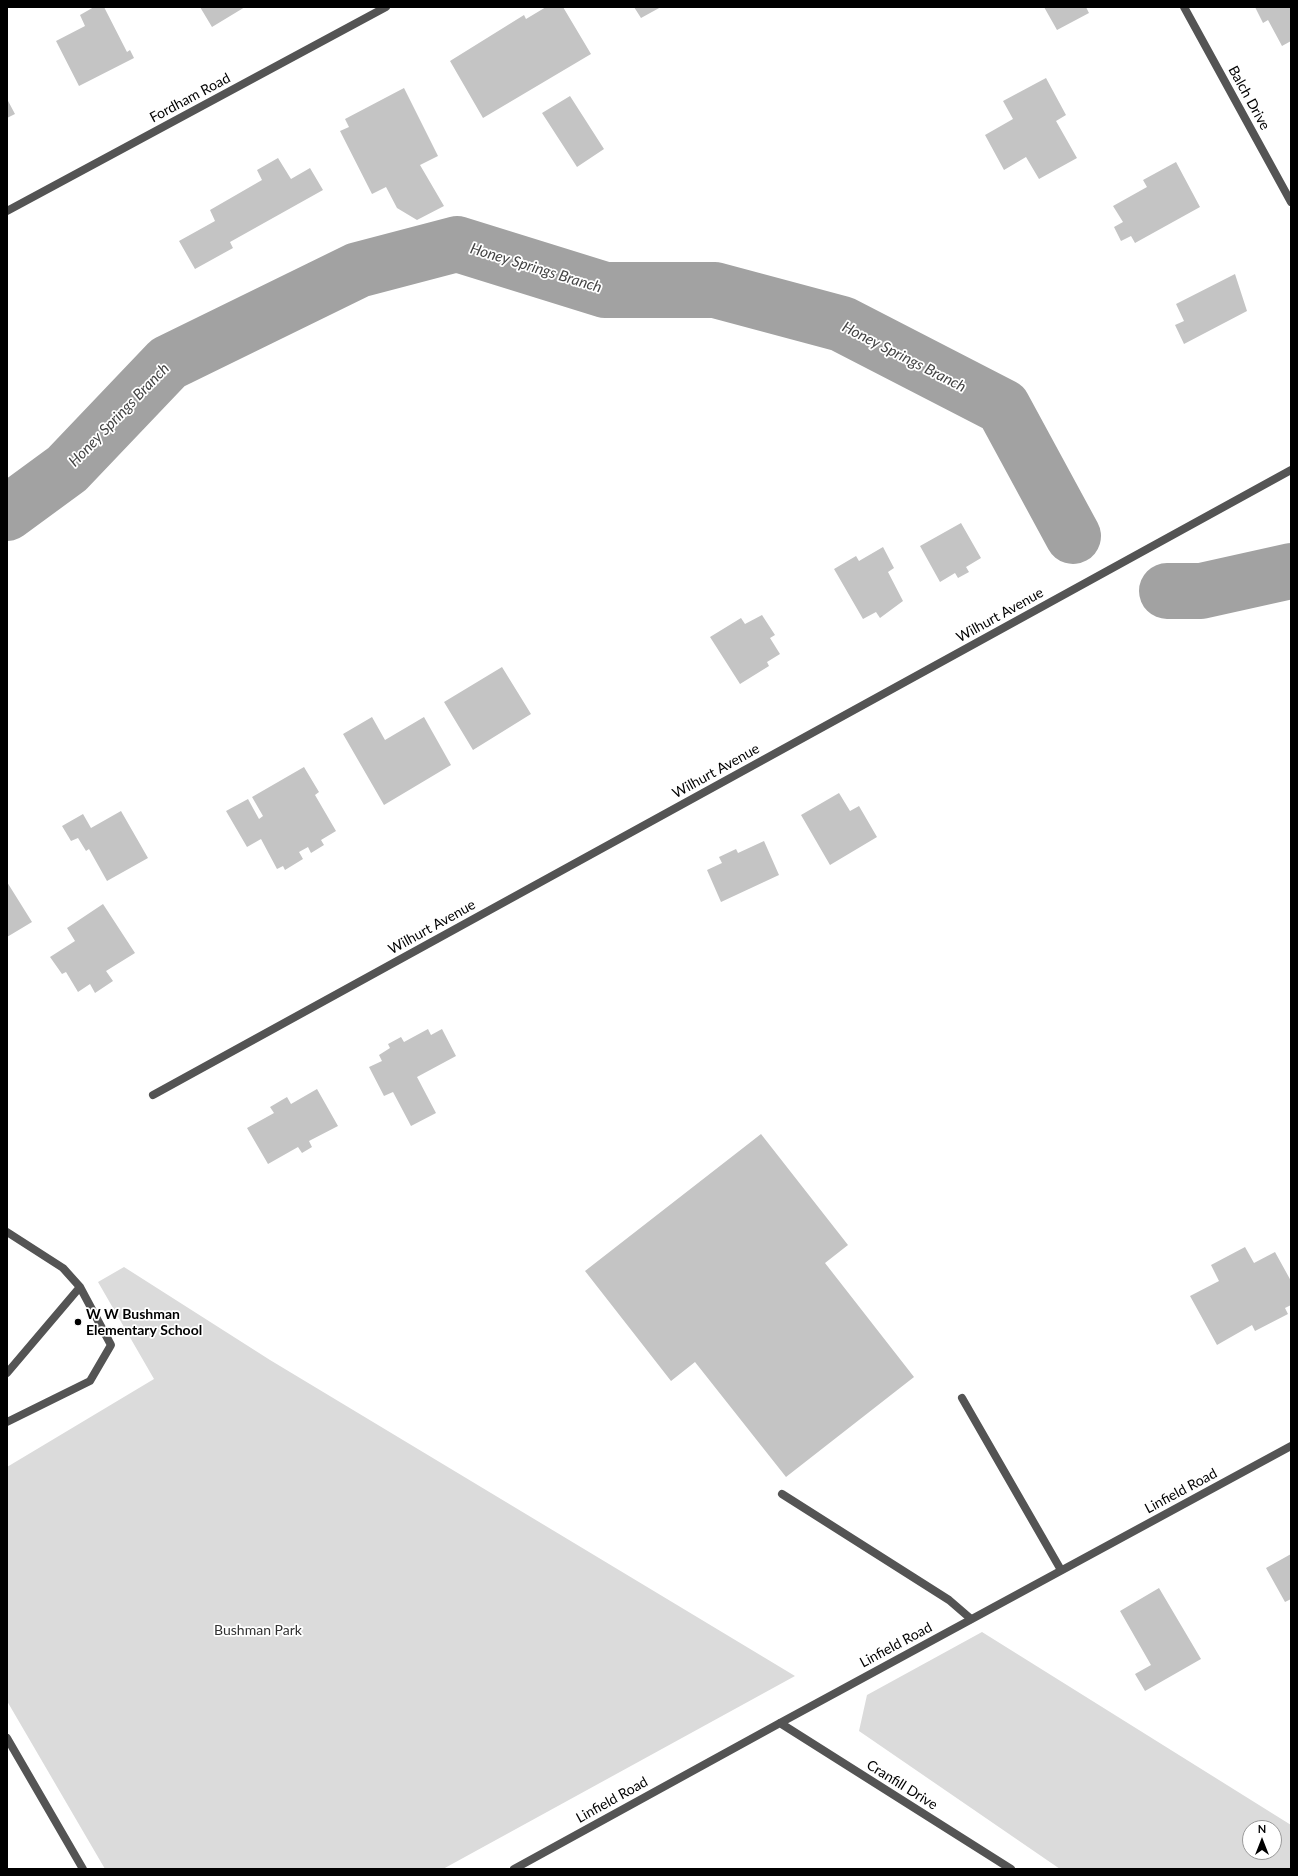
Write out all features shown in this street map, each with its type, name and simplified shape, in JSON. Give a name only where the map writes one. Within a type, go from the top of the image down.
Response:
[{"type":"street","name":"Fordham Road","points":[[7,211],[386,7]]},
{"type":"street","name":"Balch Drive","points":[[1184,7],[1291,202]]},
{"type":"street","name":"Wilhurt Avenue","points":[[153,1095],[1291,470]]},
{"type":"street","points":[[7,1232],[63,1268],[80,1287],[111,1345],[90,1381],[7,1422]]},
{"type":"street","points":[[7,1373],[80,1287]]},
{"type":"street","points":[[962,1398],[1061,1570]]},
{"type":"street","name":"Linfield Road","points":[[514,1869],[1291,1446]]},
{"type":"street","points":[[782,1494],[949,1600],[971,1619]]},
{"type":"street","name":"Cranfill Drive","points":[[780,1723],[1011,1869]]},
{"type":"street","points":[[7,1738],[84,1869]]},
{"type":"green space","name":"Bushman Park","points":[[124,1267],[270,1360],[795,1676],[443,1869],[105,1869],[7,1701],[7,1467],[154,1379],[98,1282]]},
{"type":"green space","points":[[982,1632],[1291,1825],[1291,1869],[1060,1869],[859,1731],[867,1695]]},
{"type":"building","points":[[94,7],[104,7],[127,52],[130,50],[134,58],[79,86],[56,41],[85,26],[80,15]]},
{"type":"building","points":[[200,7],[245,7],[212,27]]},
{"type":"building","points":[[546,7],[563,7],[591,54],[483,118],[450,61],[524,15],[526,19]]},
{"type":"building","points":[[634,7],[661,7],[641,18]]},
{"type":"building","points":[[1044,7],[1086,7],[1089,13],[1057,30]]},
{"type":"building","points":[[1255,7],[1291,7],[1291,41],[1282,46],[1268,20],[1263,23]]},
{"type":"building","points":[[1046,78],[1066,115],[1056,121],[1077,158],[1039,179],[1026,157],[1004,170],[985,135],[1013,119],[1003,101]]},
{"type":"building","points":[[404,88],[438,156],[420,165],[444,206],[417,220],[397,208],[386,187],[372,194],[340,131],[349,127],[345,119]]},
{"type":"building","points":[[570,96],[604,149],[577,167],[542,113]]},
{"type":"building","points":[[7,99],[15,114],[7,118]]},
{"type":"building","points":[[278,158],[291,179],[310,168],[323,190],[230,242],[233,248],[195,269],[179,241],[215,221],[210,210],[262,180],[257,170]]},
{"type":"building","points":[[1176,162],[1200,207],[1135,243],[1131,236],[1121,241],[1114,227],[1123,222],[1113,206],[1147,187],[1143,180]]},
{"type":"building","points":[[1235,274],[1247,311],[1184,344],[1175,325],[1184,321],[1176,304]]},
{"type":"building","points":[[961,523],[981,558],[966,567],[969,572],[958,578],[955,573],[940,582],[920,546]]},
{"type":"building","points":[[883,547],[894,568],[888,572],[903,601],[880,618],[876,612],[863,619],[834,569],[856,556],[859,561]]},
{"type":"building","points":[[762,615],[775,635],[770,638],[780,654],[767,662],[769,666],[740,684],[710,637],[741,618],[745,624]]},
{"type":"building","points":[[502,667],[531,714],[473,750],[444,702]]},
{"type":"building","points":[[372,717],[385,740],[424,717],[451,765],[384,805],[343,734]]},
{"type":"building","points":[[304,767],[319,792],[315,795],[336,831],[321,840],[324,845],[311,853],[308,847],[299,852],[303,859],[285,870],[283,866],[277,869],[261,839],[247,847],[226,811],[248,799],[259,819],[263,816],[252,797]]},
{"type":"building","points":[[839,793],[850,811],[859,806],[877,837],[830,865],[801,815]]},
{"type":"building","points":[[121,811],[148,858],[107,881],[89,849],[86,851],[78,838],[71,841],[62,826],[83,814],[91,828]]},
{"type":"building","points":[[764,841],[779,875],[721,902],[707,870],[722,863],[719,857],[736,849],[738,853]]},
{"type":"building","points":[[7,882],[32,922],[7,937]]},
{"type":"building","points":[[103,904],[135,953],[106,971],[113,981],[95,993],[90,984],[78,992],[66,972],[62,974],[50,957],[75,941],[67,928]]},
{"type":"building","points":[[428,1029],[431,1035],[442,1029],[456,1056],[417,1077],[436,1113],[411,1126],[393,1092],[384,1096],[369,1067],[382,1061],[379,1055],[390,1048],[388,1044],[401,1037],[404,1042]]},
{"type":"building","points":[[317,1089],[338,1126],[309,1141],[312,1147],[302,1153],[298,1147],[268,1164],[247,1128],[274,1113],[270,1107],[287,1097],[291,1104]]},
{"type":"building","points":[[761,1134],[848,1245],[825,1263],[914,1377],[786,1477],[695,1362],[671,1381],[585,1271]]},
{"type":"building","points":[[1245,1247],[1254,1263],[1275,1252],[1291,1281],[1291,1305],[1285,1308],[1288,1314],[1255,1331],[1252,1325],[1217,1345],[1190,1296],[1219,1281],[1211,1265]]},
{"type":"building","points":[[1291,1554],[1291,1599],[1285,1602],[1266,1568]]},
{"type":"building","points":[[1159,1588],[1201,1659],[1145,1691],[1135,1674],[1151,1665],[1120,1611]]},
{"type":"waterway","name":"Honey Springs Branch","points":[[7,513],[67,469],[168,363],[358,270],[457,244],[605,290],[715,290],[842,324],[1003,407],[1073,536]]},
{"type":"waterway","name":"Honey Springs Branch","points":[[1167,591],[1201,591],[1291,571]]},
{"type":"place","name":"W W Bushman Elementary School","points":[[78,1322]]}]
